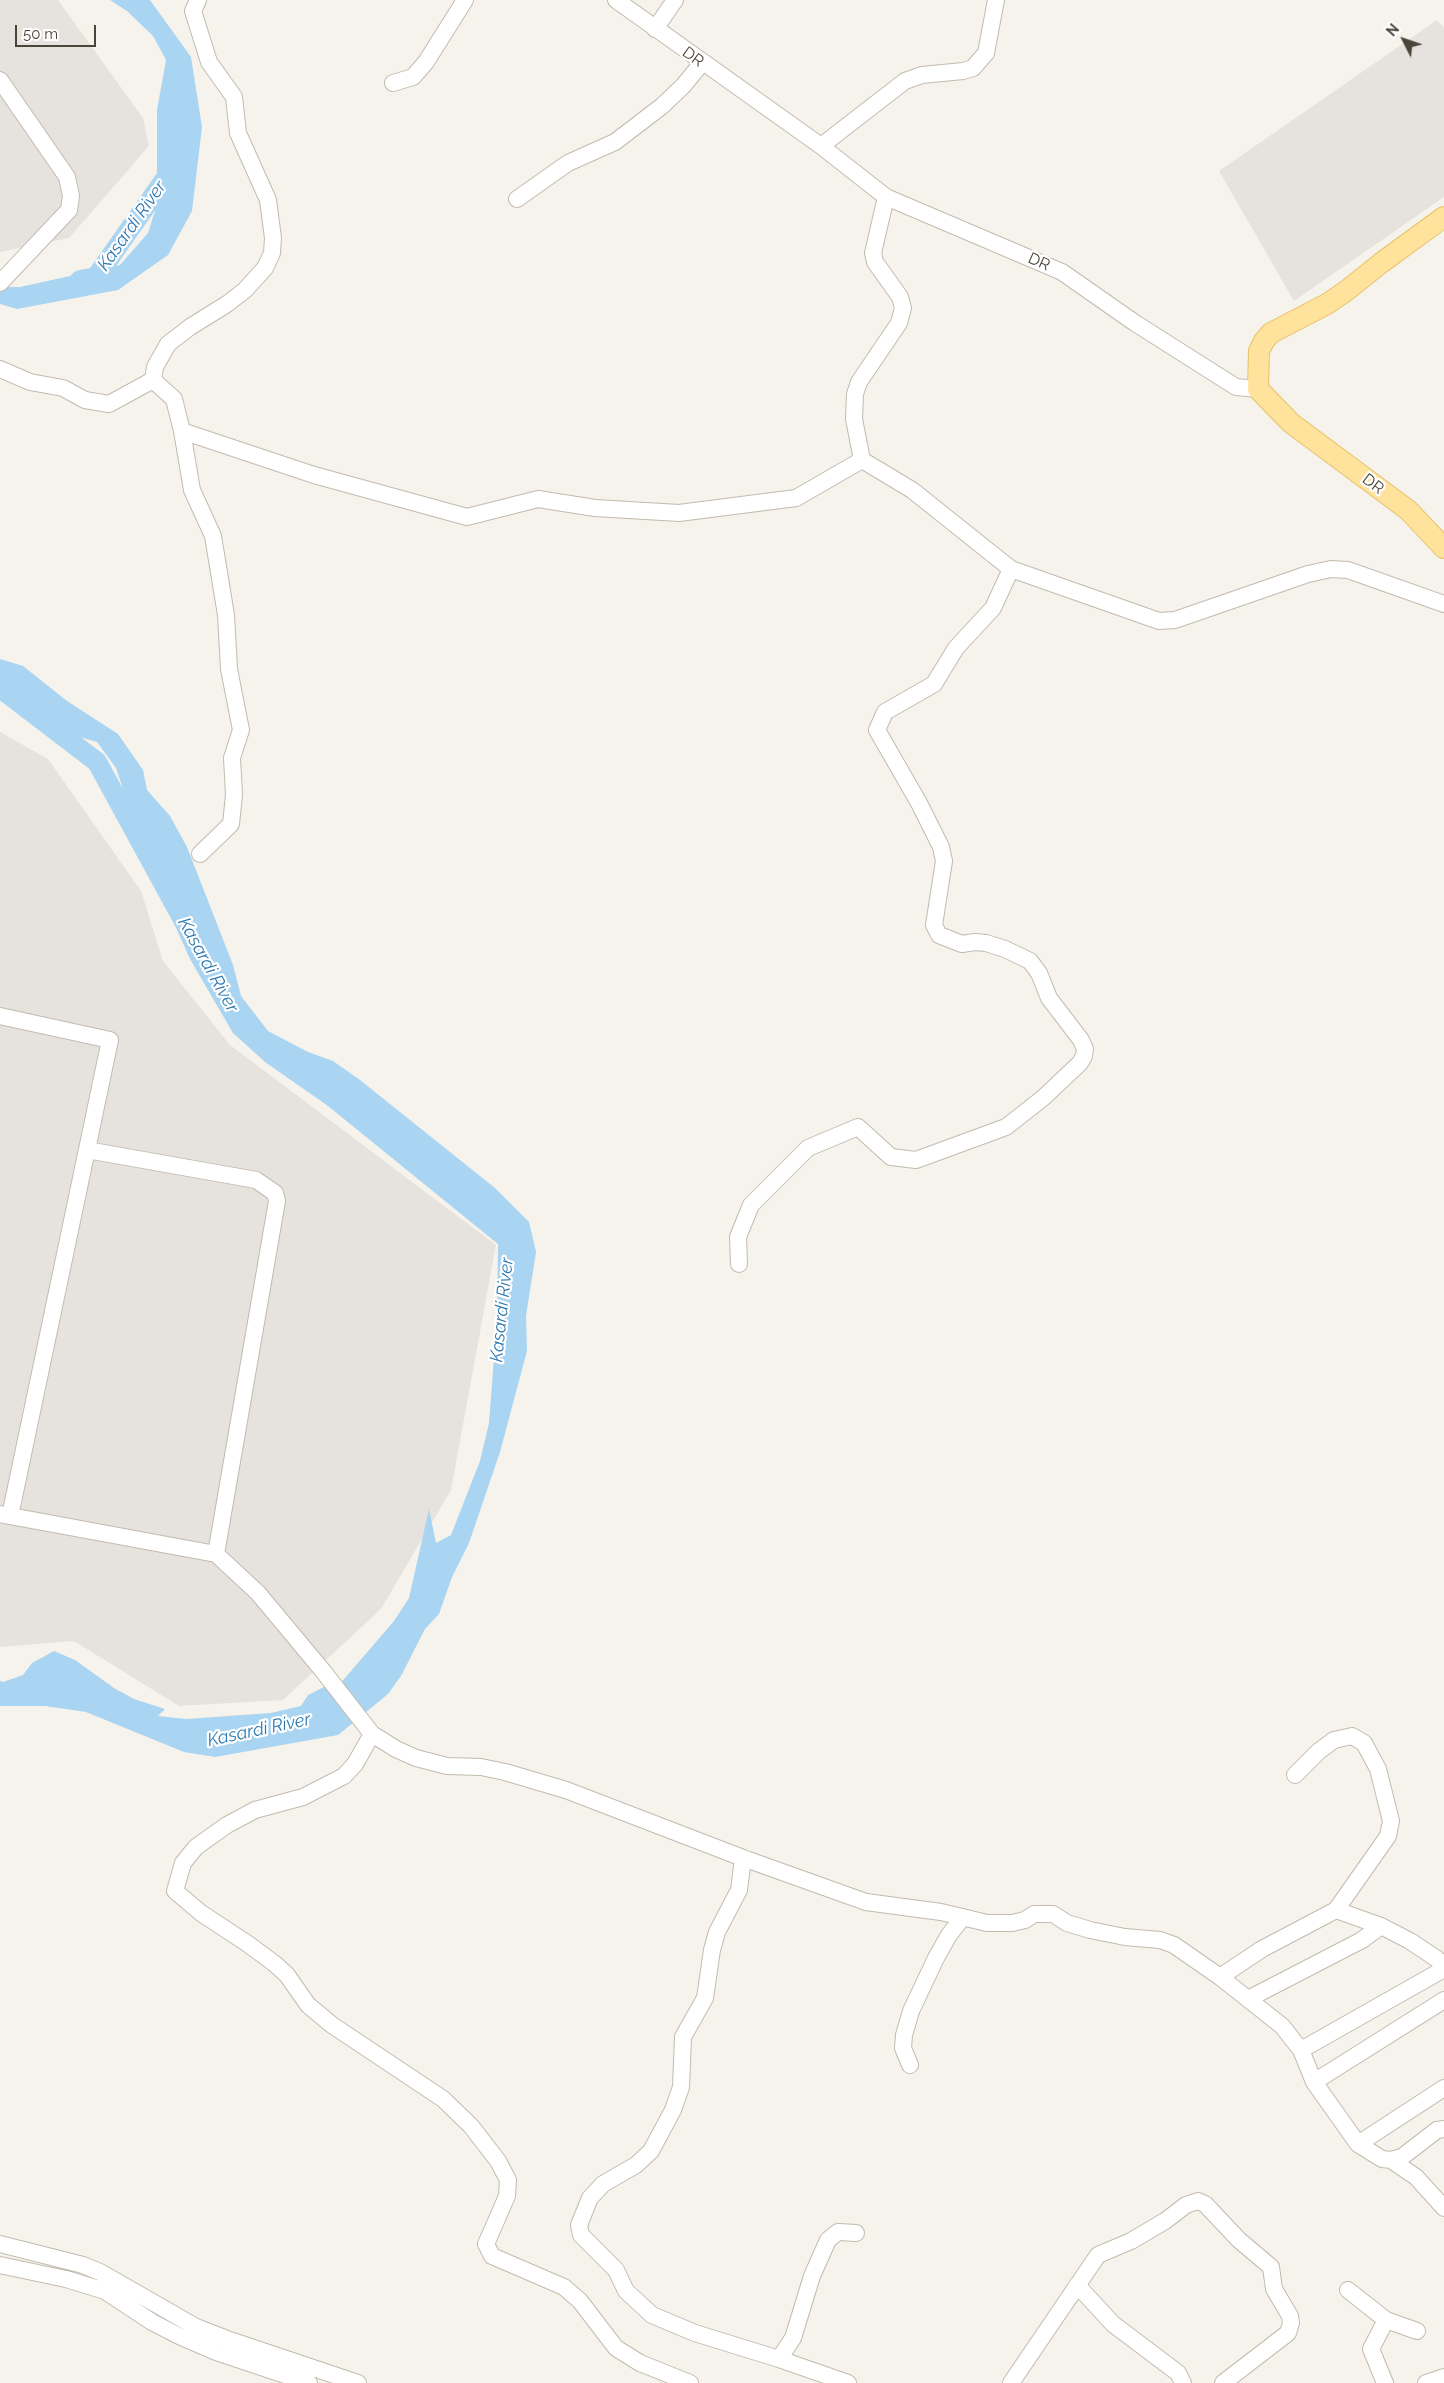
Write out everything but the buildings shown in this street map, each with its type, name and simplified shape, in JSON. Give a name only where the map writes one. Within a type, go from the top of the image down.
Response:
[{"type":"main road","points":[[1258,389],[1259,351],[1271,332],[1327,304],[1444,217]]},
{"type":"main road","name":"DR","points":[[1258,389],[1291,423],[1408,510],[1444,548]]},
{"type":"street","points":[[153,380],[155,366],[168,344],[245,290],[265,268],[272,253],[273,238],[268,200],[238,133],[234,98],[209,62],[193,12],[198,0]]},
{"type":"street","points":[[393,83],[413,77],[465,0]]},
{"type":"street","name":"DR","points":[[616,0],[821,146],[886,197],[1062,272],[1135,323],[1236,387],[1258,389]]},
{"type":"street","points":[[655,29],[675,0]]},
{"type":"street","points":[[821,146],[905,81],[922,75],[973,68],[986,53],[996,0]]},
{"type":"street","points":[[517,199],[568,163],[616,142],[662,106],[683,86],[702,63]]},
{"type":"street","points":[[0,80],[67,177],[71,196],[68,210],[0,283]]},
{"type":"street","points":[[886,197],[873,253],[875,262],[900,297],[903,308],[899,323],[859,382],[855,394],[854,419],[862,460],[912,490],[1011,569],[1159,621],[1175,620],[1308,574],[1331,569],[1348,570],[1444,604]]},
{"type":"street","points":[[0,368],[30,382],[63,388],[85,400],[109,404],[153,380]]},
{"type":"street","points":[[153,380],[174,399],[182,431],[192,490],[213,536],[226,615],[229,669],[241,730],[232,758],[234,795],[231,824],[200,854]]},
{"type":"street","points":[[182,431],[314,475],[467,516],[538,499],[595,508],[679,513],[796,498],[862,460]]},
{"type":"street","points":[[739,1264],[738,1237],[751,1205],[808,1148],[858,1127],[891,1157],[916,1160],[1006,1128],[1043,1098],[1080,1063],[1084,1056],[1085,1049],[1081,1040],[1049,998],[1039,973],[1030,961],[1005,949],[986,943],[962,944],[938,935],[934,925],[944,861],[941,847],[924,812],[877,730],[885,712],[934,684],[956,648],[994,608],[1011,569]]},
{"type":"street","points":[[0,1016],[110,1040],[5,1515],[216,1554],[258,1593],[368,1728],[396,1749],[416,1758],[447,1766],[481,1767],[505,1772],[566,1790],[743,1858],[866,1902],[909,1907],[986,1923],[1012,1923],[1025,1920],[1034,1914],[1053,1914],[1067,1923],[1090,1930],[1125,1937],[1160,1940],[1174,1945],[1220,1977],[1282,2026],[1301,2050],[1314,2082],[1358,2144],[1382,2159],[1391,2160],[1402,2157],[1437,2130],[1444,2129]]},
{"type":"street","points":[[87,1150],[256,1180],[275,1193],[277,1200],[216,1554]]},
{"type":"street","points":[[368,1728],[355,1764],[344,1776],[303,1797],[255,1810],[227,1825],[196,1847],[183,1863],[175,1891],[201,1913],[275,1964],[287,1975],[308,2004],[332,2025],[444,2099],[464,2120],[498,2161],[508,2180],[507,2196],[487,2237],[486,2244],[492,2256],[564,2287],[580,2301],[616,2348],[640,2363],[690,2383]]},
{"type":"street","points":[[1220,1977],[1262,1949],[1336,1910],[1388,1836],[1391,1821],[1378,1768],[1364,1743],[1352,1736],[1334,1740],[1319,1751],[1295,1776]]},
{"type":"street","points":[[743,1858],[739,1890],[720,1926],[712,1950],[705,1998],[684,2037],[681,2087],[673,2110],[651,2151],[636,2166],[603,2184],[590,2198],[579,2225],[581,2235],[616,2270],[626,2291],[652,2315],[694,2333],[779,2359],[848,2383]]},
{"type":"street","points":[[1301,2050],[1442,1962],[1382,1926],[1336,1910]]},
{"type":"street","points":[[910,2065],[903,2048],[904,2035],[912,2012],[936,1958],[949,1934],[963,1917]]},
{"type":"street","points":[[1248,1999],[1362,1940],[1382,1926]]},
{"type":"street","points":[[1314,2082],[1444,2000]]},
{"type":"street","points":[[1358,2144],[1444,2088]]},
{"type":"street","points":[[1391,2160],[1416,2177],[1444,2208]]},
{"type":"street","points":[[1011,2383],[1098,2255],[1131,2241],[1193,2202],[1198,2201],[1205,2204],[1239,2240],[1271,2267],[1274,2289],[1290,2316],[1291,2323],[1288,2332],[1223,2383]]},
{"type":"street","points":[[779,2359],[794,2338],[812,2276],[828,2240],[838,2232],[856,2233]]},
{"type":"street","points":[[0,2244],[83,2265],[100,2272],[196,2327],[358,2383]]},
{"type":"street","points":[[0,2265],[66,2279],[105,2291],[152,2322],[179,2336],[216,2352],[308,2383]]},
{"type":"street","points":[[1077,2285],[1113,2324],[1178,2373],[1186,2382]]},
{"type":"street","points":[[1348,2290],[1386,2320],[1417,2331]]},
{"type":"street","points":[[1385,2383],[1371,2349],[1386,2320]]},
{"type":"street","points":[[1426,2383],[1444,2377]]},
{"type":"shaded area","points":[[0,0],[58,0],[143,118],[149,146],[69,238],[0,252]]},
{"type":"shaded area","points":[[1437,20],[1444,28],[1444,197],[1294,301],[1219,171]]},
{"type":"shaded area","points":[[0,732],[48,759],[141,891],[163,961],[230,1045],[496,1245],[451,1490],[381,1609],[283,1700],[179,1706],[74,1641],[0,1647]]},
{"type":"water","points":[[110,0],[150,0],[191,57],[202,127],[192,211],[168,255],[118,290],[17,309],[0,304],[0,287],[20,287],[120,265],[148,233],[160,195],[157,173],[157,110],[166,60],[153,36],[127,11]]},
{"type":"water","points":[[0,659],[23,666],[67,701],[118,734],[143,770],[147,790],[170,816],[187,847],[233,965],[241,996],[268,1031],[308,1052],[333,1061],[360,1080],[495,1188],[529,1222],[536,1252],[526,1316],[527,1351],[500,1452],[469,1543],[452,1577],[439,1614],[425,1629],[401,1676],[388,1694],[338,1735],[215,1757],[184,1752],[86,1712],[45,1706],[0,1706],[0,1681],[3,1682],[23,1675],[32,1663],[54,1651],[75,1660],[114,1688],[134,1699],[165,1709],[158,1716],[186,1719],[271,1713],[301,1706],[308,1695],[326,1686],[339,1685],[394,1621],[409,1598],[429,1509],[436,1543],[451,1535],[480,1461],[489,1423],[497,1320],[498,1244],[328,1106],[265,1062],[233,1033],[190,959],[177,930],[181,912],[169,873],[127,810],[116,768],[97,742],[55,730],[25,711],[10,693],[0,688]]},
{"type":"waterway","name":"Kasardi River","points":[[80,280],[96,277],[170,172],[171,164]]},
{"type":"waterway","name":"Kasardi River","points":[[0,688],[97,762],[193,938]]}]
